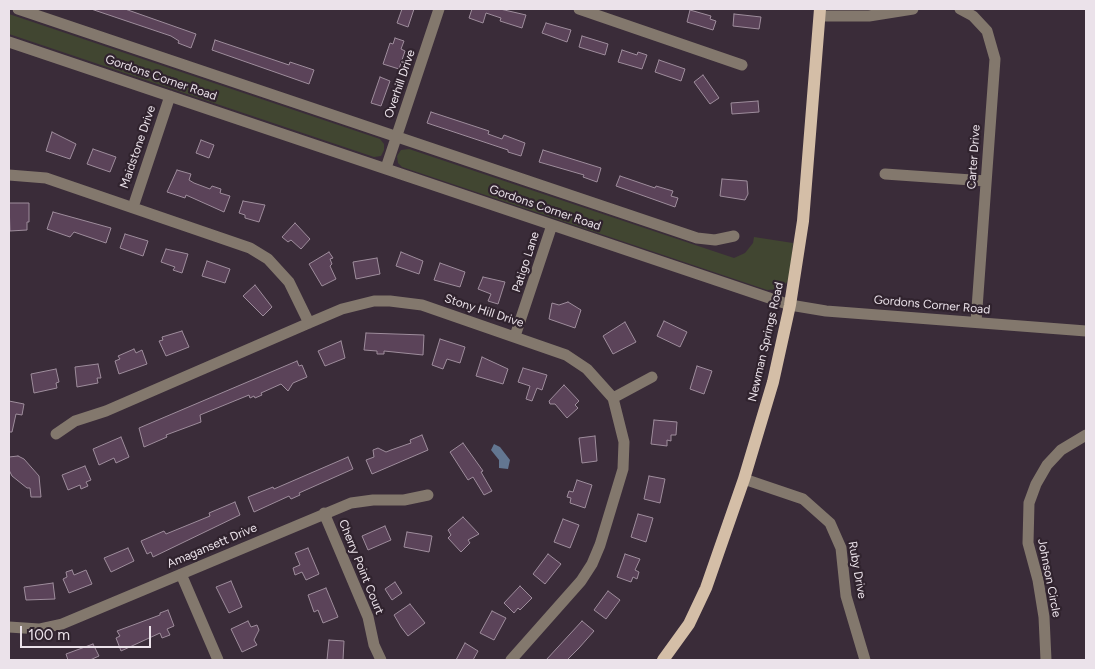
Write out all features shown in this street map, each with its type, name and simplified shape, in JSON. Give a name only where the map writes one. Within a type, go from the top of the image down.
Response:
[{"type":"main road","name":"Newman Springs Road","points":[[663,660],[680,639],[700,603],[744,479],[773,382],[790,306],[803,221],[820,12]]},
{"type":"street","name":"Gordons Corner Road","points":[[18,9],[697,238],[715,240],[734,236]]},
{"type":"street","name":"Overhill Drive","points":[[386,168],[439,9]]},
{"type":"street","points":[[579,9],[742,65]]},
{"type":"street","points":[[820,12],[870,16],[913,9]]},
{"type":"street","name":"Carter Drive","points":[[960,9],[980,22],[987,31],[993,49],[976,322]]},
{"type":"street","name":"Gordons Corner Road","points":[[9,42],[790,306],[826,311],[1086,331]]},
{"type":"street","name":"Maidstone Drive","points":[[133,207],[170,96]]},
{"type":"street","points":[[885,174],[986,181]]},
{"type":"street","points":[[9,175],[46,178],[238,243],[260,254],[277,268],[289,282],[309,323]]},
{"type":"street","name":"Patigo Lane","points":[[515,336],[552,225]]},
{"type":"street","name":"Stony Hill Drive","points":[[56,434],[75,421],[106,411],[309,323],[360,304],[390,300],[422,305],[561,352],[578,362],[596,378],[613,398],[624,442],[623,469],[598,550],[581,581],[511,660]]},
{"type":"street","points":[[613,398],[652,377]]},
{"type":"street","name":"Johnson Circle","points":[[1046,660],[1044,617],[1038,580],[1028,543],[1029,503],[1036,484],[1047,465],[1061,450],[1086,435]]},
{"type":"street","name":"Ruby Drive","points":[[744,479],[802,499],[830,523],[840,548],[846,596],[865,660]]},
{"type":"street","name":"Amagansett Drive","points":[[9,627],[39,629],[62,624],[351,503],[373,500],[404,500],[428,495]]},
{"type":"street","name":"Cherry Point Court","points":[[324,513],[368,617],[374,645],[381,660]]},
{"type":"street","points":[[181,574],[218,660]]},
{"type":"green space","points":[[9,14],[380,139],[384,144],[384,150],[381,156],[374,157],[9,34]]},
{"type":"green space","points":[[409,149],[734,258],[745,253],[753,243],[754,237],[793,243],[790,275],[787,282],[780,289],[767,290],[402,167],[398,163],[397,156],[401,150]]},
{"type":"water","points":[[494,444],[500,447],[510,460],[508,469],[499,468],[499,460],[491,450]]},
{"type":"building","points":[[91,9],[125,9],[196,34],[191,48],[178,43],[179,41],[171,36]]},
{"type":"building","points":[[402,9],[414,9],[408,27],[397,23]]},
{"type":"building","points":[[472,9],[500,9],[526,15],[522,28],[500,21],[501,18],[486,13],[483,23],[469,18]]},
{"type":"building","points":[[690,10],[711,16],[710,19],[716,21],[713,30],[687,22]]},
{"type":"building","points":[[734,14],[761,17],[759,29],[733,26]]},
{"type":"building","points":[[546,23],[571,30],[567,42],[542,33]]},
{"type":"building","points":[[582,36],[608,44],[605,55],[579,47]]},
{"type":"building","points":[[395,38],[404,41],[401,49],[405,51],[399,69],[383,64],[390,43],[393,44]]},
{"type":"building","points":[[215,40],[289,65],[290,62],[314,70],[309,84],[212,50]]},
{"type":"building","points":[[622,50],[637,55],[638,52],[647,55],[642,69],[618,62]]},
{"type":"building","points":[[659,60],[685,69],[681,81],[655,72]]},
{"type":"building","points":[[703,75],[719,98],[710,104],[694,82]]},
{"type":"building","points":[[380,77],[390,81],[381,106],[371,103]]},
{"type":"building","points":[[758,101],[759,112],[732,114],[731,103]]},
{"type":"building","points":[[431,112],[489,131],[488,134],[502,139],[504,135],[525,143],[521,156],[427,123]]},
{"type":"building","points":[[52,132],[76,144],[70,159],[46,151]]},
{"type":"building","points":[[201,140],[214,145],[209,158],[196,153]]},
{"type":"building","points":[[93,149],[116,157],[110,172],[87,164]]},
{"type":"building","points":[[543,150],[601,168],[597,182],[583,177],[584,175],[539,162]]},
{"type":"building","points":[[177,170],[191,174],[189,180],[194,183],[210,189],[212,186],[221,189],[220,193],[230,196],[224,212],[186,195],[185,198],[167,192]]},
{"type":"building","points":[[620,176],[655,188],[656,186],[673,191],[671,196],[678,198],[675,207],[616,186]]},
{"type":"building","points":[[722,179],[747,181],[748,194],[745,200],[720,196]]},
{"type":"building","points":[[243,201],[265,205],[259,222],[245,218],[245,215],[239,213]]},
{"type":"building","points":[[9,203],[29,203],[27,230],[10,231]]},
{"type":"building","points":[[53,212],[111,228],[106,243],[74,232],[70,237],[47,229]]},
{"type":"building","points":[[295,223],[310,239],[301,249],[291,240],[288,242],[282,237]]},
{"type":"building","points":[[125,234],[148,241],[143,256],[120,248]]},
{"type":"building","points":[[166,249],[188,254],[182,273],[173,270],[175,267],[161,262]]},
{"type":"building","points":[[329,252],[333,258],[330,259],[332,264],[330,266],[336,279],[322,286],[309,264]]},
{"type":"building","points":[[401,252],[423,261],[419,274],[396,266]]},
{"type":"building","points":[[377,258],[380,274],[356,279],[353,262]]},
{"type":"building","points":[[207,261],[230,269],[225,283],[202,276]]},
{"type":"building","points":[[440,263],[465,272],[460,287],[434,280]]},
{"type":"building","points":[[483,277],[505,282],[498,304],[488,301],[491,294],[478,289]]},
{"type":"building","points":[[255,285],[272,307],[263,316],[243,296]]},
{"type":"building","points":[[568,302],[581,310],[575,328],[549,319],[552,303],[559,305]]},
{"type":"building","points":[[664,321],[687,332],[680,347],[657,336]]},
{"type":"building","points":[[625,322],[636,342],[613,354],[603,336]]},
{"type":"building","points":[[182,331],[189,347],[166,356],[159,341],[163,340],[162,337]]},
{"type":"building","points":[[366,333],[424,335],[423,355],[384,351],[384,354],[377,354],[377,351],[364,350]]},
{"type":"building","points":[[440,339],[465,347],[460,363],[447,359],[443,369],[432,365]]},
{"type":"building","points":[[341,341],[345,358],[325,366],[318,351]]},
{"type":"building","points":[[134,349],[136,353],[142,350],[147,364],[119,374],[115,361],[120,359],[118,356]]},
{"type":"building","points":[[482,357],[508,369],[503,384],[476,376]]},
{"type":"building","points":[[297,361],[299,366],[302,365],[307,377],[293,383],[288,391],[281,384],[261,393],[262,395],[255,398],[254,396],[250,398],[249,395],[200,415],[201,422],[166,435],[167,437],[144,447],[139,428]]},
{"type":"building","points":[[98,364],[101,378],[97,378],[98,383],[77,387],[75,367]]},
{"type":"building","points":[[697,366],[712,371],[704,394],[690,389]]},
{"type":"building","points":[[523,368],[547,375],[542,390],[537,388],[532,401],[526,399],[530,386],[518,382]]},
{"type":"building","points":[[56,369],[59,382],[56,383],[57,388],[34,393],[31,374]]},
{"type":"building","points":[[564,385],[579,401],[575,405],[578,408],[567,418],[555,404],[550,404],[549,401]]},
{"type":"building","points":[[9,401],[24,404],[22,415],[16,414],[12,432],[9,432]]},
{"type":"building","points":[[654,420],[677,422],[676,435],[671,435],[671,441],[667,440],[667,446],[651,444]]},
{"type":"building","points":[[422,435],[428,450],[372,474],[366,460],[374,457],[373,450],[378,448],[386,452],[411,443],[410,440]]},
{"type":"building","points":[[595,436],[597,461],[582,463],[579,438]]},
{"type":"building","points":[[121,437],[129,457],[116,463],[114,458],[99,465],[93,449]]},
{"type":"building","points":[[463,443],[483,471],[481,472],[492,491],[484,495],[473,477],[468,480],[450,452]]},
{"type":"building","points":[[18,456],[24,459],[39,476],[41,497],[31,497],[30,488],[27,488],[12,476],[9,470],[9,457]]},
{"type":"building","points":[[348,457],[353,469],[299,493],[300,495],[291,499],[289,496],[254,512],[248,497],[273,487],[274,489]]},
{"type":"building","points":[[85,466],[91,480],[86,482],[88,486],[81,489],[80,485],[68,490],[62,475]]},
{"type":"building","points":[[649,476],[665,479],[660,503],[644,499]]},
{"type":"building","points":[[577,480],[592,485],[585,508],[570,503],[571,498],[567,497],[569,491],[573,492]]},
{"type":"building","points":[[235,502],[240,515],[153,557],[151,552],[147,554],[141,541],[164,531],[166,534],[210,516],[209,513]]},
{"type":"building","points":[[638,514],[653,518],[646,542],[631,537]]},
{"type":"building","points":[[463,517],[479,534],[468,540],[470,543],[461,552],[448,538],[451,535],[448,530]]},
{"type":"building","points":[[563,519],[579,525],[570,548],[554,542]]},
{"type":"building","points":[[385,526],[391,540],[368,550],[362,536]]},
{"type":"building","points":[[407,532],[432,536],[429,552],[404,547]]},
{"type":"building","points":[[128,548],[134,561],[111,572],[104,558]]},
{"type":"building","points":[[308,548],[319,574],[306,580],[302,572],[295,575],[293,568],[300,565],[295,553]]},
{"type":"building","points":[[548,554],[561,564],[545,584],[533,574]]},
{"type":"building","points":[[625,554],[640,559],[635,570],[639,572],[637,579],[633,577],[631,582],[617,577]]},
{"type":"building","points":[[72,570],[74,575],[86,570],[92,584],[69,593],[63,579],[67,577],[66,572]]},
{"type":"building","points":[[231,581],[242,607],[229,613],[216,587]]},
{"type":"building","points":[[395,582],[402,593],[392,600],[385,589]]},
{"type":"building","points":[[53,583],[55,599],[26,600],[24,587]]},
{"type":"building","points":[[520,586],[532,598],[520,610],[518,608],[514,613],[504,603]]},
{"type":"building","points":[[326,588],[338,617],[323,623],[318,610],[314,612],[308,595]]},
{"type":"building","points":[[608,591],[620,600],[606,619],[594,610]]},
{"type":"building","points":[[410,604],[425,623],[408,636],[394,615]]},
{"type":"building","points":[[168,610],[174,626],[167,629],[170,635],[162,638],[160,633],[121,651],[116,638],[120,636],[117,631],[160,615],[160,613]]},
{"type":"building","points":[[492,611],[506,618],[494,640],[480,633]]},
{"type":"building","points":[[248,621],[251,627],[257,625],[259,630],[254,640],[257,645],[242,652],[231,629]]},
{"type":"building","points":[[582,621],[594,631],[579,648],[567,660],[546,660]]},
{"type":"building","points":[[329,640],[344,641],[343,660],[327,660]]},
{"type":"building","points":[[465,643],[478,651],[473,660],[456,660]]},
{"type":"building","points":[[93,644],[99,656],[90,660],[68,660],[66,654]]}]
